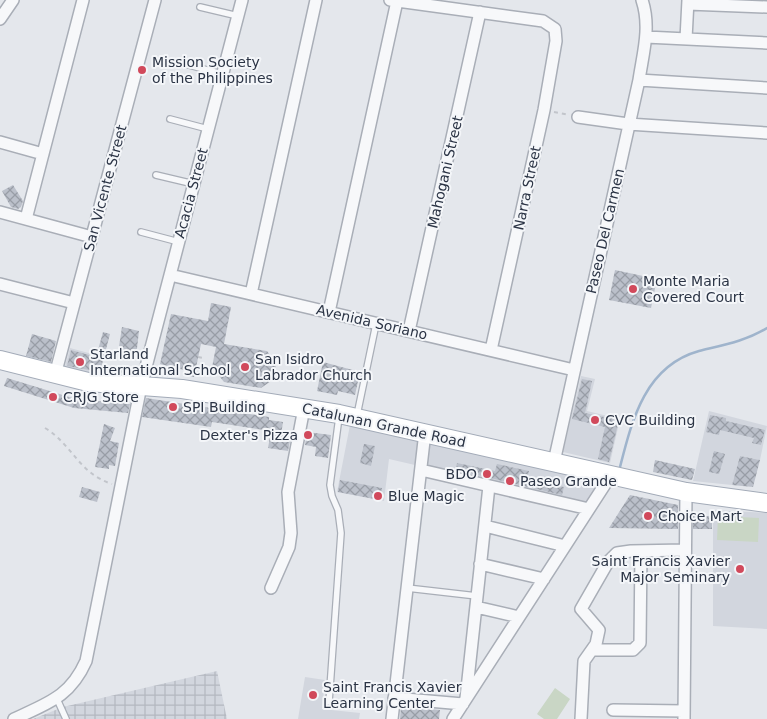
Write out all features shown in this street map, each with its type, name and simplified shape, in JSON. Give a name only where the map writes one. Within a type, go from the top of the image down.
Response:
[{"type":"main road","name":"Catalunan Grande Road","points":[[0,360],[88,382],[196,390],[357,417],[686,492],[767,503]]},
{"type":"street","points":[[0,19],[13,0]]},
{"type":"street","points":[[26,219],[83,0]]},
{"type":"street","name":"San Vicente Street","points":[[55,375],[155,0]]},
{"type":"street","name":"Acacia Street","points":[[57,699],[75,681],[86,661],[141,386],[242,0]]},
{"type":"street","points":[[252,294],[316,0]]},
{"type":"street","points":[[329,312],[394,0],[480,12]]},
{"type":"street","name":"Paseo Del Carmen","points":[[554,462],[639,80],[647,24],[642,0]]},
{"type":"street","points":[[686,39],[688,2],[767,7]]},
{"type":"street","name":"Narra Street","points":[[480,12],[543,21],[552,25],[556,35],[544,110],[491,350]]},
{"type":"street","name":"Mahogani Street","points":[[409,331],[480,12]]},
{"type":"street","points":[[646,37],[767,43]]},
{"type":"street","points":[[639,80],[767,88]]},
{"type":"street","points":[[578,117],[628,124],[767,133]]},
{"type":"street","points":[[0,142],[43,154]]},
{"type":"street","points":[[0,212],[92,237]]},
{"type":"street","name":"Avenida Soriano","points":[[170,275],[574,370]]},
{"type":"street","points":[[0,284],[74,304]]},
{"type":"street","points":[[271,588],[290,540],[288,492],[304,408]]},
{"type":"street","points":[[392,719],[425,432]]},
{"type":"street","points":[[421,470],[589,510]]},
{"type":"street","points":[[453,719],[611,475]]},
{"type":"street","points":[[464,703],[489,486]]},
{"type":"street","points":[[613,710],[684,715],[686,492]]},
{"type":"street","points":[[485,526],[565,546]]},
{"type":"street","points":[[581,719],[583,667],[587,655],[593,650],[598,638],[598,630],[584,614],[582,605],[612,557],[622,552],[686,550]]},
{"type":"street","points":[[593,650],[634,650],[640,643],[641,551]]},
{"type":"street","points":[[480,564],[544,579]]},
{"type":"street","points":[[476,601],[519,617]]},
{"type":"street","points":[[394,698],[464,703]]},
{"type":"street","points":[[14,719],[57,699]]},
{"type":"lane","points":[[200,7],[238,16]]},
{"type":"lane","points":[[185,64],[222,74]]},
{"type":"lane","points":[[170,119],[208,129]]},
{"type":"lane","points":[[156,175],[194,184]]},
{"type":"lane","points":[[141,232],[178,242]]},
{"type":"lane","points":[[357,417],[376,324]]},
{"type":"lane","points":[[329,702],[341,532],[338,510],[332,496],[330,473],[339,414]]},
{"type":"lane","points":[[407,588],[476,601]]},
{"type":"lane","points":[[57,699],[66,719]]},
{"type":"path","points":[[544,110],[578,117]]},
{"type":"path","points":[[198,357],[203,358]]},
{"type":"path","points":[[45,428],[64,442],[85,470],[95,478],[121,487]]},
{"type":"shaded area","name":"Starland International School","points":[[70,348],[96,355],[91,375],[64,370]]},
{"type":"shaded area","points":[[581,376],[595,379],[587,411],[620,419],[610,463],[563,452]]},
{"type":"shaded area","points":[[709,411],[767,426],[760,460],[740,456],[732,485],[693,481]]},
{"type":"shaded area","points":[[350,425],[392,433],[601,483],[587,505],[389,459],[384,501],[337,492]]},
{"type":"shaded area","name":"Saint Francis Xavier Major Seminary","points":[[713,510],[767,513],[767,629],[713,626]]},
{"type":"shaded area","points":[[217,671],[227,719],[33,719],[63,707]]},
{"type":"shaded area","name":"Saint Francis Xavier Learning Center","points":[[305,677],[325,680],[322,709],[360,713],[359,719],[298,719]]},
{"type":"green space","points":[[718,516],[759,518],[758,542],[717,540]]},
{"type":"green space","points":[[555,688],[570,699],[557,719],[544,719],[537,714]]},
{"type":"building","points":[[13,185],[23,201],[18,209],[11,207],[2,191]]},
{"type":"building","name":"Monte Maria Covered Court","points":[[615,270],[657,279],[651,308],[609,300]]},
{"type":"building","points":[[211,303],[231,307],[224,344],[267,351],[276,363],[274,379],[261,388],[224,382],[212,367],[216,347],[201,344],[194,377],[186,376],[188,371],[160,364],[171,314],[208,321]]},
{"type":"building","points":[[122,327],[139,331],[136,357],[118,353]]},
{"type":"building","points":[[103,332],[110,334],[100,372],[67,366],[71,350],[96,357]]},
{"type":"building","points":[[32,334],[56,341],[51,362],[26,356]]},
{"type":"building","points":[[323,362],[360,372],[355,395],[338,391],[337,395],[317,391]]},
{"type":"building","points":[[116,367],[129,368],[129,374],[116,373]]},
{"type":"building","points":[[7,378],[76,399],[130,404],[128,413],[74,408],[4,386]]},
{"type":"building","name":"CVC Building","points":[[582,379],[592,381],[585,413],[619,420],[609,462],[598,459],[605,427],[572,419]]},
{"type":"building","name":"SPI Building","points":[[146,398],[269,417],[269,420],[283,422],[281,435],[291,436],[288,451],[268,448],[271,431],[212,422],[211,427],[142,417]]},
{"type":"building","points":[[710,415],[726,418],[726,421],[765,430],[761,445],[752,443],[754,438],[720,430],[719,435],[706,432]]},
{"type":"building","points":[[104,424],[115,428],[110,441],[119,443],[115,466],[109,465],[109,469],[95,467]]},
{"type":"building","points":[[307,432],[331,435],[328,458],[315,456],[316,447],[305,445]]},
{"type":"building","points":[[364,444],[375,446],[371,466],[360,463]]},
{"type":"building","points":[[714,451],[725,454],[719,474],[709,472]]},
{"type":"building","points":[[740,456],[760,460],[753,487],[732,485]]},
{"type":"building","points":[[655,460],[695,469],[692,480],[653,472]]},
{"type":"building","name":"Paseo Grande","points":[[457,463],[495,471],[497,464],[529,471],[527,479],[564,487],[562,495],[456,470]]},
{"type":"building","points":[[340,480],[382,488],[380,500],[338,492]]},
{"type":"building","points":[[82,487],[100,492],[97,502],[79,497]]},
{"type":"building","name":"Choice Mart","points":[[630,495],[678,505],[678,529],[609,528]]},
{"type":"building","points":[[693,516],[712,516],[712,529],[693,529]]},
{"type":"building","points":[[401,706],[440,710],[439,719],[400,719]]},
{"type":"waterway","points":[[620,467],[636,414],[653,382],[666,369],[681,358],[699,351],[726,345],[767,328]]},
{"type":"place","name":"Mission Society of the Philippines","points":[[142,70]]},
{"type":"place","name":"Monte Maria Covered Court","points":[[633,289]]},
{"type":"place","name":"Starland International School","points":[[80,362]]},
{"type":"place","name":"San Isidro Labrador Church","points":[[245,367]]},
{"type":"place","name":"CRJG Store","points":[[53,397]]},
{"type":"place","name":"SPI Building","points":[[173,407]]},
{"type":"place","name":"CVC Building","points":[[595,420]]},
{"type":"place","name":"Dexter's Pizza","points":[[308,435]]},
{"type":"place","name":"BDO","points":[[487,474]]},
{"type":"place","name":"Paseo Grande","points":[[510,481]]},
{"type":"place","name":"Blue Magic","points":[[378,496]]},
{"type":"place","name":"Choice Mart","points":[[648,516]]},
{"type":"place","name":"Saint Francis Xavier Major Seminary","points":[[740,569]]},
{"type":"place","name":"Saint Francis Xavier Learning Center","points":[[313,695]]}]
